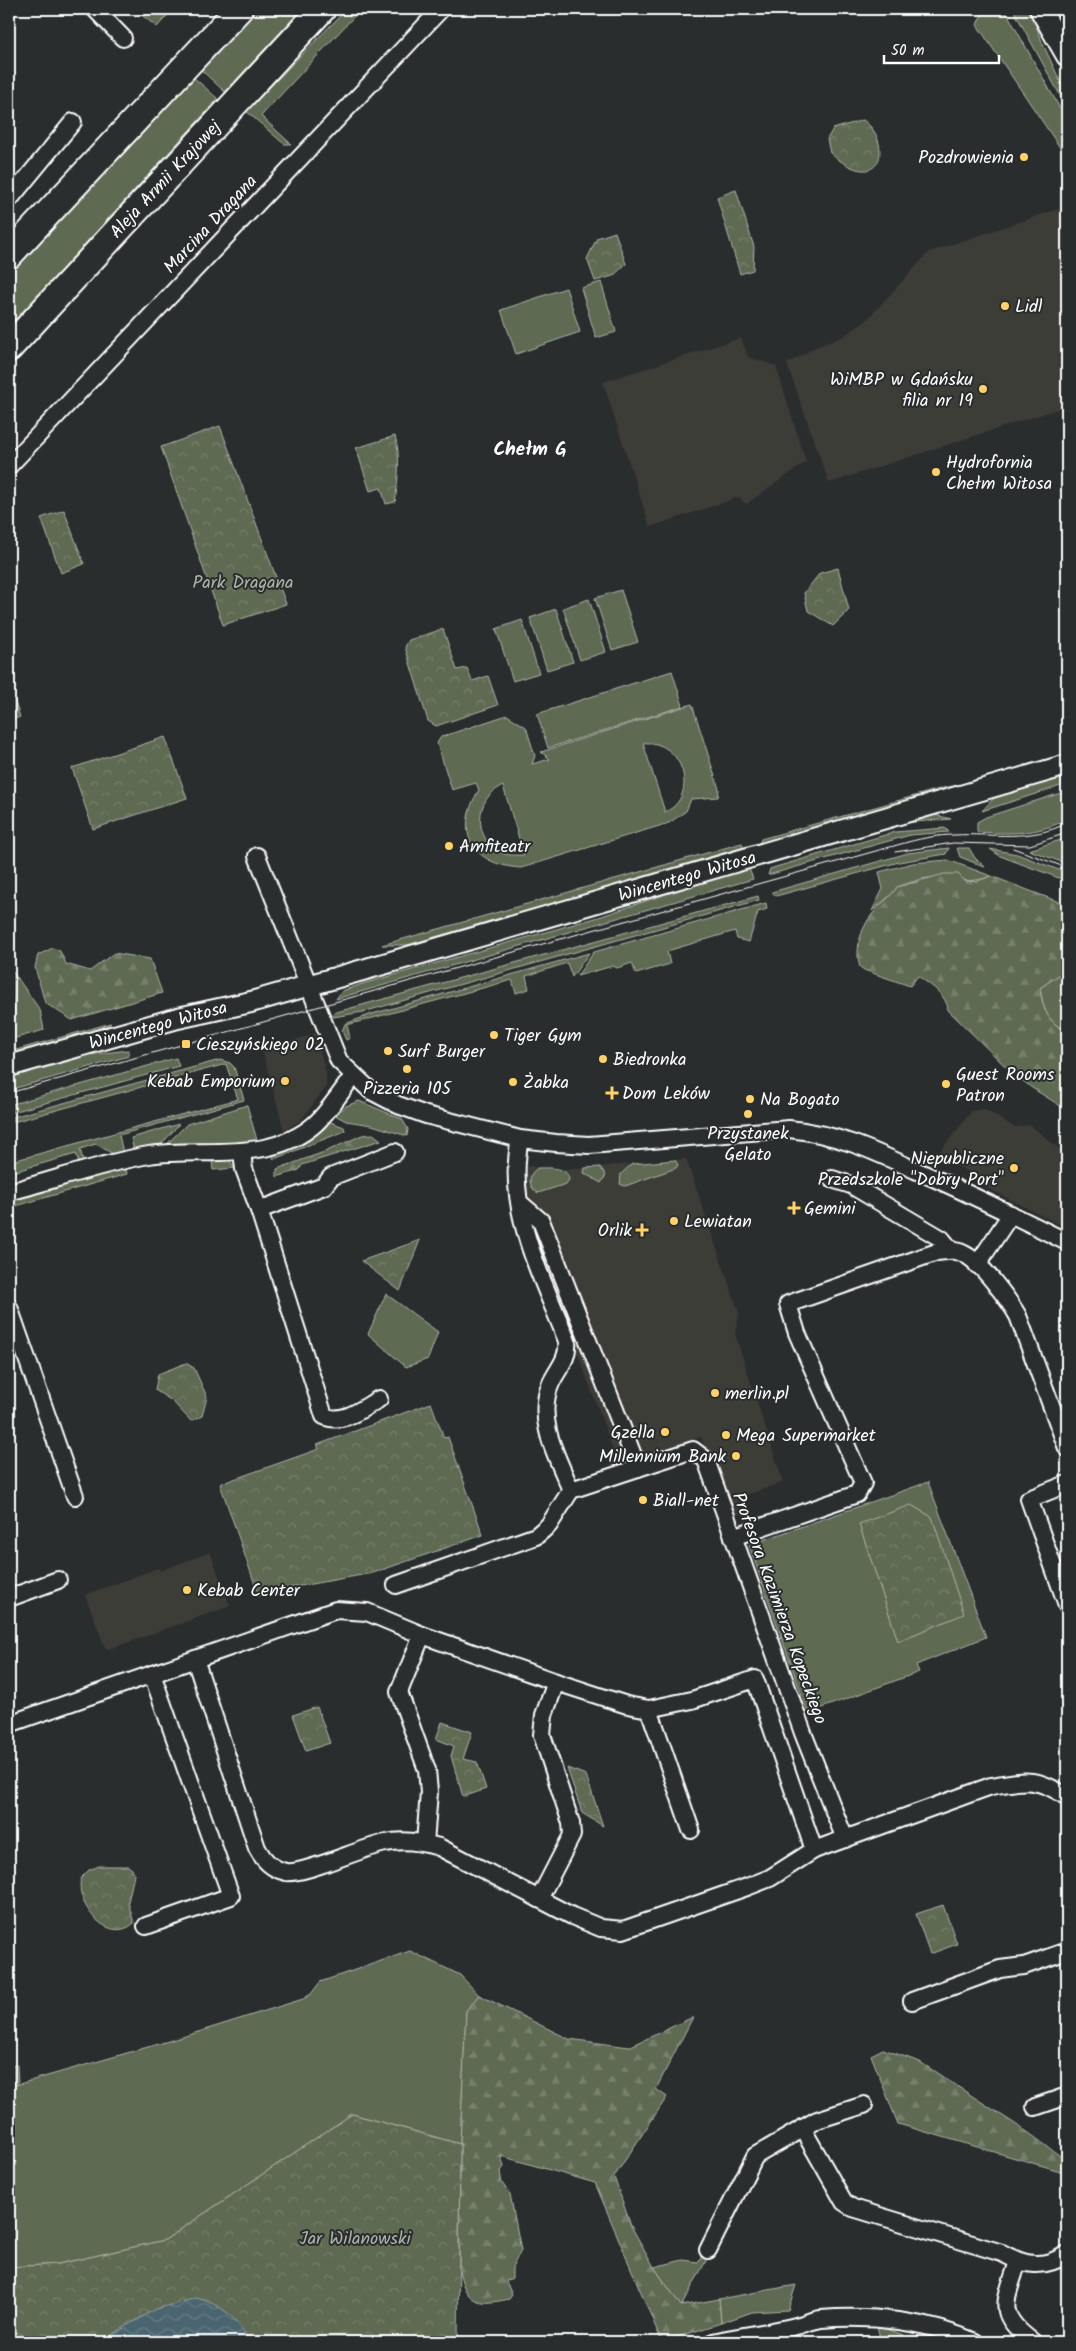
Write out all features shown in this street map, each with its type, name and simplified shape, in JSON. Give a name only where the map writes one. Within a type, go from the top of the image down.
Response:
[{"type":"main road","points":[[9,255],[240,9]]},
{"type":"main road","name":"Aleja Armii Krajowej","points":[[9,348],[322,9]]},
{"type":"street","points":[[95,9],[123,38]]},
{"type":"street","name":"Marcina Dragana","points":[[9,466],[441,9]]},
{"type":"street","points":[[1040,9],[1067,56]]},
{"type":"street","points":[[9,200],[73,122]]},
{"type":"street","name":"Wincentego Witosa","points":[[9,1066],[178,1018],[251,1002],[1067,765]]},
{"type":"street","points":[[257,856],[339,1061],[353,1076],[372,1091],[417,1112],[520,1138],[589,1145],[789,1129],[821,1132],[858,1144],[977,1197],[1067,1242]]},
{"type":"street","points":[[9,1192],[151,1155],[185,1152],[242,1151],[277,1144],[308,1129],[316,1122],[353,1076]]},
{"type":"street","points":[[396,1584],[536,1536],[549,1525],[572,1490],[546,1424],[543,1411],[551,1382],[565,1360],[568,1350],[567,1341],[522,1228],[516,1158],[520,1138]]},
{"type":"street","points":[[242,1151],[244,1169],[259,1210],[324,1416],[331,1419],[352,1415],[379,1399]]},
{"type":"street","points":[[259,1210],[324,1186],[331,1177],[395,1152]]},
{"type":"street","points":[[832,1179],[852,1185],[942,1239],[952,1250]]},
{"type":"street","points":[[520,1203],[541,1221],[638,1468]]},
{"type":"street","points":[[977,1265],[1010,1214]]},
{"type":"street","points":[[733,1537],[857,1494],[863,1483],[797,1334],[788,1304],[927,1256],[952,1250],[966,1254],[1008,1299],[1018,1316],[1067,1448]]},
{"type":"street","points":[[9,1309],[75,1496]]},
{"type":"street","name":"Profesora Kazimierza Kopeckiego","points":[[572,1490],[693,1450],[706,1460],[803,1733],[844,1839]]},
{"type":"street","points":[[1067,1484],[1029,1499],[1067,1605]]},
{"type":"street","points":[[9,1598],[58,1580]]},
{"type":"street","points":[[9,1724],[336,1610],[367,1612],[422,1635],[556,1682],[626,1705],[649,1709],[692,1700],[755,1679],[814,1850]]},
{"type":"street","points":[[422,1635],[399,1692],[427,1770],[429,1792],[425,1842]]},
{"type":"street","points":[[194,1659],[257,1848],[262,1858],[273,1868],[295,1872],[386,1843],[425,1842],[439,1847],[539,1899],[601,1928],[623,1930],[747,1887],[770,1878],[814,1850],[1003,1784],[1041,1782],[1067,1797]]},
{"type":"street","points":[[146,1926],[231,1896],[152,1674]]},
{"type":"street","points":[[539,1899],[572,1835],[571,1824],[542,1735],[544,1715],[556,1682]]},
{"type":"street","points":[[649,1709],[691,1830]]},
{"type":"street","points":[[912,2001],[1000,1969],[1024,1966],[1067,1951]]},
{"type":"street","points":[[1035,2107],[1067,2096]]},
{"type":"street","points":[[708,2250],[755,2156],[817,2120],[864,2105]]},
{"type":"street","points":[[802,2128],[844,2202],[853,2208],[1002,2253],[1018,2262],[1031,2265],[1055,2262],[1067,2254]]},
{"type":"street","points":[[1018,2262],[1006,2298],[1007,2310],[1013,2327],[1033,2342]]},
{"type":"street","points":[[713,2342],[795,2327],[819,2320],[857,2318],[903,2322],[958,2335],[975,2342]]},
{"type":"shaded area","points":[[1065,207],[1067,213],[1067,406],[829,483],[787,364],[816,347],[842,337],[865,322],[929,252]]},
{"type":"shaded area","points":[[741,338],[748,357],[776,366],[806,462],[746,504],[739,497],[650,527],[603,382]]},
{"type":"shaded area","points":[[9,979],[15,1017],[9,1019]]},
{"type":"shaded area","points":[[316,1034],[326,1074],[326,1087],[301,1120],[284,1130],[262,1049]]},
{"type":"shaded area","name":"Niepubliczne Przedszkole \"Dobry Port\"","points":[[984,1109],[1014,1127],[1030,1125],[1067,1155],[1067,1228],[981,1185],[983,1179],[936,1156],[972,1111]]},
{"type":"shaded area","points":[[686,1159],[739,1313],[735,1334],[783,1482],[743,1496],[748,1511],[731,1517],[701,1437],[623,1462],[615,1455],[530,1223],[525,1196],[528,1166],[564,1170]]},
{"type":"shaded area","points":[[210,1552],[230,1606],[109,1649],[105,1647],[85,1595],[158,1568],[160,1571]]},
{"type":"green space","points":[[134,9],[173,9],[157,27]]},
{"type":"green space","points":[[252,9],[302,9],[225,92],[198,67]]},
{"type":"green space","points":[[347,9],[361,9],[261,116],[291,144],[284,144],[246,111]]},
{"type":"green space","points":[[1013,9],[1030,9],[1042,42],[1067,96],[1067,108]]},
{"type":"green space","points":[[1052,9],[1059,9],[1067,24],[1067,35]]},
{"type":"green space","points":[[991,10],[1003,10],[1008,15],[1067,121],[1067,158],[977,25],[981,16]]},
{"type":"green space","points":[[191,75],[218,99],[9,327],[9,272]]},
{"type":"green space","points":[[863,120],[872,129],[878,140],[880,151],[878,161],[872,168],[862,170],[848,166],[830,153],[827,139],[833,129]]},
{"type":"green space","points":[[736,190],[754,247],[753,270],[740,274],[717,197]]},
{"type":"green space","points":[[615,232],[626,264],[613,276],[595,281],[587,259],[597,238]]},
{"type":"green space","points":[[601,282],[616,332],[596,338],[581,288]]},
{"type":"green space","points":[[566,288],[580,332],[516,354],[501,310]]},
{"type":"green space","name":"Park Dragana","points":[[220,426],[286,604],[223,625],[161,447]]},
{"type":"green space","points":[[395,436],[398,477],[395,502],[386,504],[381,488],[370,491],[356,448]]},
{"type":"green space","points":[[64,510],[84,564],[61,573],[41,518]]},
{"type":"green space","points":[[838,568],[849,610],[833,626],[808,611],[804,593],[820,573]]},
{"type":"green space","points":[[621,590],[638,642],[612,650],[595,598]]},
{"type":"green space","points":[[589,599],[606,652],[580,660],[563,608]]},
{"type":"green space","points":[[556,609],[573,662],[547,670],[530,618]]},
{"type":"green space","points":[[522,620],[539,673],[513,681],[496,629]]},
{"type":"green space","points":[[443,629],[457,670],[467,668],[472,681],[488,676],[498,705],[436,726],[428,721],[405,647],[409,640]]},
{"type":"green space","points":[[672,671],[683,706],[548,748],[537,714]]},
{"type":"green space","points":[[9,685],[20,717],[9,721]]},
{"type":"green space","points":[[692,704],[719,789],[718,797],[691,799],[686,811],[669,823],[521,868],[504,866],[479,853],[472,844],[468,832],[468,819],[471,805],[479,790],[476,783],[452,790],[437,743],[441,737],[507,715],[526,727],[535,756],[532,764],[550,759],[541,752]],"holes":[[[643,743],[657,744],[668,750],[677,759],[682,770],[684,783],[682,794],[676,805],[665,812]],[[503,786],[524,855],[509,855],[500,852],[491,846],[481,828],[480,818],[486,799],[493,791]]]},
{"type":"green space","points":[[165,737],[187,798],[93,829],[72,768]]},
{"type":"green space","points":[[1067,776],[1067,784],[982,811],[994,798]]},
{"type":"green space","points":[[964,784],[967,788],[758,847],[761,839],[943,788]]},
{"type":"green space","points":[[1067,791],[1067,819],[1034,831],[977,832],[977,822],[986,817]]},
{"type":"green space","points":[[931,815],[951,819],[902,823]]},
{"type":"green space","points":[[945,828],[949,832],[910,835],[768,875],[770,869],[895,832]]},
{"type":"green space","points":[[1067,838],[1067,864],[1029,850]]},
{"type":"green space","points":[[742,843],[744,850],[407,945],[382,945]]},
{"type":"green space","points":[[949,848],[946,854],[899,862],[776,896],[772,892],[908,853]]},
{"type":"green space","points":[[957,848],[969,848],[975,858],[985,867],[960,857]]},
{"type":"green space","points":[[990,849],[1017,854],[1067,873],[1067,881],[1000,856]]},
{"type":"green space","points":[[948,860],[991,876],[974,880],[928,878],[916,880],[897,887],[893,893],[872,911],[883,889],[879,872],[913,863]]},
{"type":"green space","points":[[748,866],[753,879],[336,999],[342,991],[362,984],[599,917]]},
{"type":"green space","points":[[944,874],[958,874],[966,882],[978,881],[991,876],[1067,905],[1067,972],[1063,972],[1040,988],[1043,1003],[1050,1019],[1067,1032],[1067,1110],[1032,1088],[1006,1067],[948,1010],[944,999],[937,990],[918,976],[910,986],[860,967],[858,952],[860,937],[866,923],[878,908],[897,887]]},
{"type":"green space","points":[[758,896],[759,900],[363,1012],[333,1017],[333,1013]]},
{"type":"green space","points":[[766,903],[767,909],[758,912],[749,942],[737,939],[735,931],[667,951],[670,964],[636,974],[632,963],[577,976],[594,952]]},
{"type":"green space","points":[[53,948],[60,951],[66,964],[90,971],[114,953],[150,959],[162,993],[72,1020],[45,1003],[35,967],[38,955]]},
{"type":"green space","points":[[589,953],[572,977],[567,963],[526,976],[529,989],[516,993],[512,980],[347,1025],[350,1038],[346,1040],[342,1031],[345,1024],[372,1014]]},
{"type":"green space","points":[[9,966],[40,1010],[44,1030],[9,1040],[9,1019],[15,1017]]},
{"type":"green space","points":[[1063,972],[1067,972],[1067,1032],[1050,1019],[1043,1003],[1040,988]]},
{"type":"green space","points":[[111,1023],[97,1031],[9,1058],[9,1052]]},
{"type":"green space","points":[[128,1050],[129,1056],[9,1090],[9,1076],[81,1056]]},
{"type":"green space","points":[[176,1058],[179,1066],[9,1113],[9,1105]]},
{"type":"green space","points":[[220,1060],[230,1063],[234,1067],[244,1100],[119,1135],[123,1153],[115,1155],[96,1144],[80,1149],[84,1164],[80,1165],[76,1154],[9,1173],[9,1162],[238,1099],[226,1064],[9,1123],[9,1118]]},
{"type":"green space","points":[[359,1101],[402,1119],[408,1129],[407,1136],[372,1125],[346,1121],[335,1115],[346,1106]]},
{"type":"green space","points":[[247,1105],[258,1144],[165,1146],[187,1124]]},
{"type":"green space","points":[[328,1121],[344,1127],[345,1131],[274,1159],[272,1155],[307,1141]]},
{"type":"green space","points":[[179,1124],[159,1147],[134,1151],[131,1138]]},
{"type":"green space","points":[[373,1134],[381,1140],[302,1165],[299,1170],[277,1177],[277,1169],[327,1151],[362,1135]]},
{"type":"green space","points":[[228,1159],[235,1168],[213,1170],[212,1160]]},
{"type":"green space","points":[[675,1160],[678,1165],[676,1168],[625,1186],[620,1184],[621,1174],[632,1164]]},
{"type":"green space","points":[[600,1167],[606,1175],[601,1183],[584,1173],[585,1168]]},
{"type":"green space","points":[[126,1168],[127,1174],[9,1208],[9,1200]]},
{"type":"green space","points":[[538,1168],[562,1170],[568,1175],[569,1180],[566,1184],[538,1193],[532,1187],[530,1180],[534,1171]]},
{"type":"green space","points":[[420,1240],[400,1291],[361,1261]]},
{"type":"green space","points":[[386,1294],[438,1332],[428,1359],[406,1367],[368,1334]]},
{"type":"green space","points":[[186,1363],[194,1368],[207,1397],[202,1416],[191,1421],[172,1401],[155,1390],[158,1374]]},
{"type":"green space","points":[[431,1403],[444,1438],[448,1437],[483,1535],[373,1573],[272,1591],[259,1596],[220,1484],[319,1449],[317,1445]]},
{"type":"green space","points":[[928,1482],[986,1637],[916,1665],[919,1672],[808,1713],[749,1545]]},
{"type":"green space","points":[[911,1505],[932,1517],[964,1614],[898,1641],[859,1524]]},
{"type":"green space","points":[[317,1707],[330,1743],[306,1751],[293,1715]]},
{"type":"green space","points":[[442,1722],[472,1732],[463,1759],[477,1762],[486,1789],[463,1797],[451,1756],[454,1746],[436,1739]]},
{"type":"green space","points":[[567,1768],[586,1775],[603,1826],[582,1813]]},
{"type":"green space","points":[[99,1866],[128,1866],[132,1869],[134,1875],[128,1902],[134,1923],[124,1929],[104,1926],[88,1910],[83,1899],[80,1888],[81,1878],[89,1870]]},
{"type":"green space","points":[[943,1905],[957,1944],[930,1954],[916,1914]]},
{"type":"green space","points":[[410,1951],[460,1975],[479,1995],[466,2011],[460,2144],[352,2114],[165,2240],[59,2264],[9,2267],[9,2087],[179,2038],[303,1999],[311,1994],[320,1982]]},
{"type":"green space","points":[[479,1995],[569,2039],[629,2047],[693,2017],[656,2089],[667,2097],[614,2177],[631,2226],[654,2267],[681,2306],[719,2299],[721,2323],[662,2342],[595,2183],[501,2156],[504,2167],[500,2172],[502,2183],[510,2194],[521,2250],[512,2268],[512,2278],[506,2281],[512,2295],[509,2299],[481,2302],[475,2300],[465,2290],[459,2270],[460,2144],[466,2011]]},
{"type":"green space","points":[[883,2049],[920,2062],[1029,2133],[1067,2161],[1067,2173],[898,2124],[871,2055]]},
{"type":"green space","points":[[9,2065],[17,2065],[18,2084],[9,2084]]},
{"type":"green space","name":"Jar Wilanowski","points":[[352,2114],[460,2144],[458,2342],[9,2342],[9,2267],[59,2264],[165,2240]]},
{"type":"green space","points":[[703,2255],[708,2257],[681,2307],[654,2267],[683,2260],[698,2262]]},
{"type":"green space","points":[[796,2285],[788,2310],[752,2312],[721,2323],[719,2299]]},
{"type":"green space","points":[[877,2326],[904,2335],[902,2342],[881,2342]]},
{"type":"water","points":[[197,2298],[214,2304],[234,2319],[249,2342],[100,2342],[155,2309]]},
{"type":"tram line","points":[[1063,9],[1067,16]]},
{"type":"tram line","points":[[9,1093],[914,841],[948,835],[1026,835],[1040,833],[1067,823]]},
{"type":"tram line","points":[[895,852],[953,843],[1030,845],[1067,833]]},
{"type":"tram line","points":[[1013,848],[1067,868]]},
{"type":"place","name":"Pozdrowienia","points":[[1024,157]]},
{"type":"place","name":"Lidl","points":[[1005,306]]},
{"type":"place","name":"WiMBP w Gdańsku filia nr 19","points":[[983,389]]},
{"type":"place","name":"Hydrofornia Chełm Witosa","points":[[936,472]]},
{"type":"place","name":"Amfiteatr","points":[[449,846]]},
{"type":"place","name":"Tiger Gym","points":[[494,1035]]},
{"type":"place","name":"Cieszyńskiego 02","points":[[186,1044]]},
{"type":"place","name":"Surf Burger","points":[[388,1051]]},
{"type":"place","name":"Biedronka","points":[[603,1059]]},
{"type":"place","name":"Pizzeria 105","points":[[407,1069]]},
{"type":"place","name":"Kebab Emporium","points":[[285,1081]]},
{"type":"place","name":"Żabka","points":[[513,1082]]},
{"type":"place","name":"Guest Rooms Patron","points":[[946,1084]]},
{"type":"place","name":"Dom Leków","points":[[612,1093]]},
{"type":"place","name":"Na Bogato","points":[[750,1099]]},
{"type":"place","name":"Przystanek Gelato","points":[[748,1114]]},
{"type":"place","name":"Niepubliczne Przedszkole \"Dobry Port\"","points":[[1014,1168]]},
{"type":"place","name":"Gemini","points":[[794,1208]]},
{"type":"place","name":"Lewiatan","points":[[674,1221]]},
{"type":"place","name":"Orlik","points":[[642,1230]]},
{"type":"place","name":"merlin.pl","points":[[715,1393]]},
{"type":"place","name":"Gzella","points":[[665,1432]]},
{"type":"place","name":"Mega Supermarket","points":[[726,1435]]},
{"type":"place","name":"Millennium Bank","points":[[736,1456]]},
{"type":"place","name":"Biall-net","points":[[643,1500]]},
{"type":"place","name":"Kebab Center","points":[[187,1590]]},
{"type":"district","name":"Chełm G","points":[[530,448]]}]
